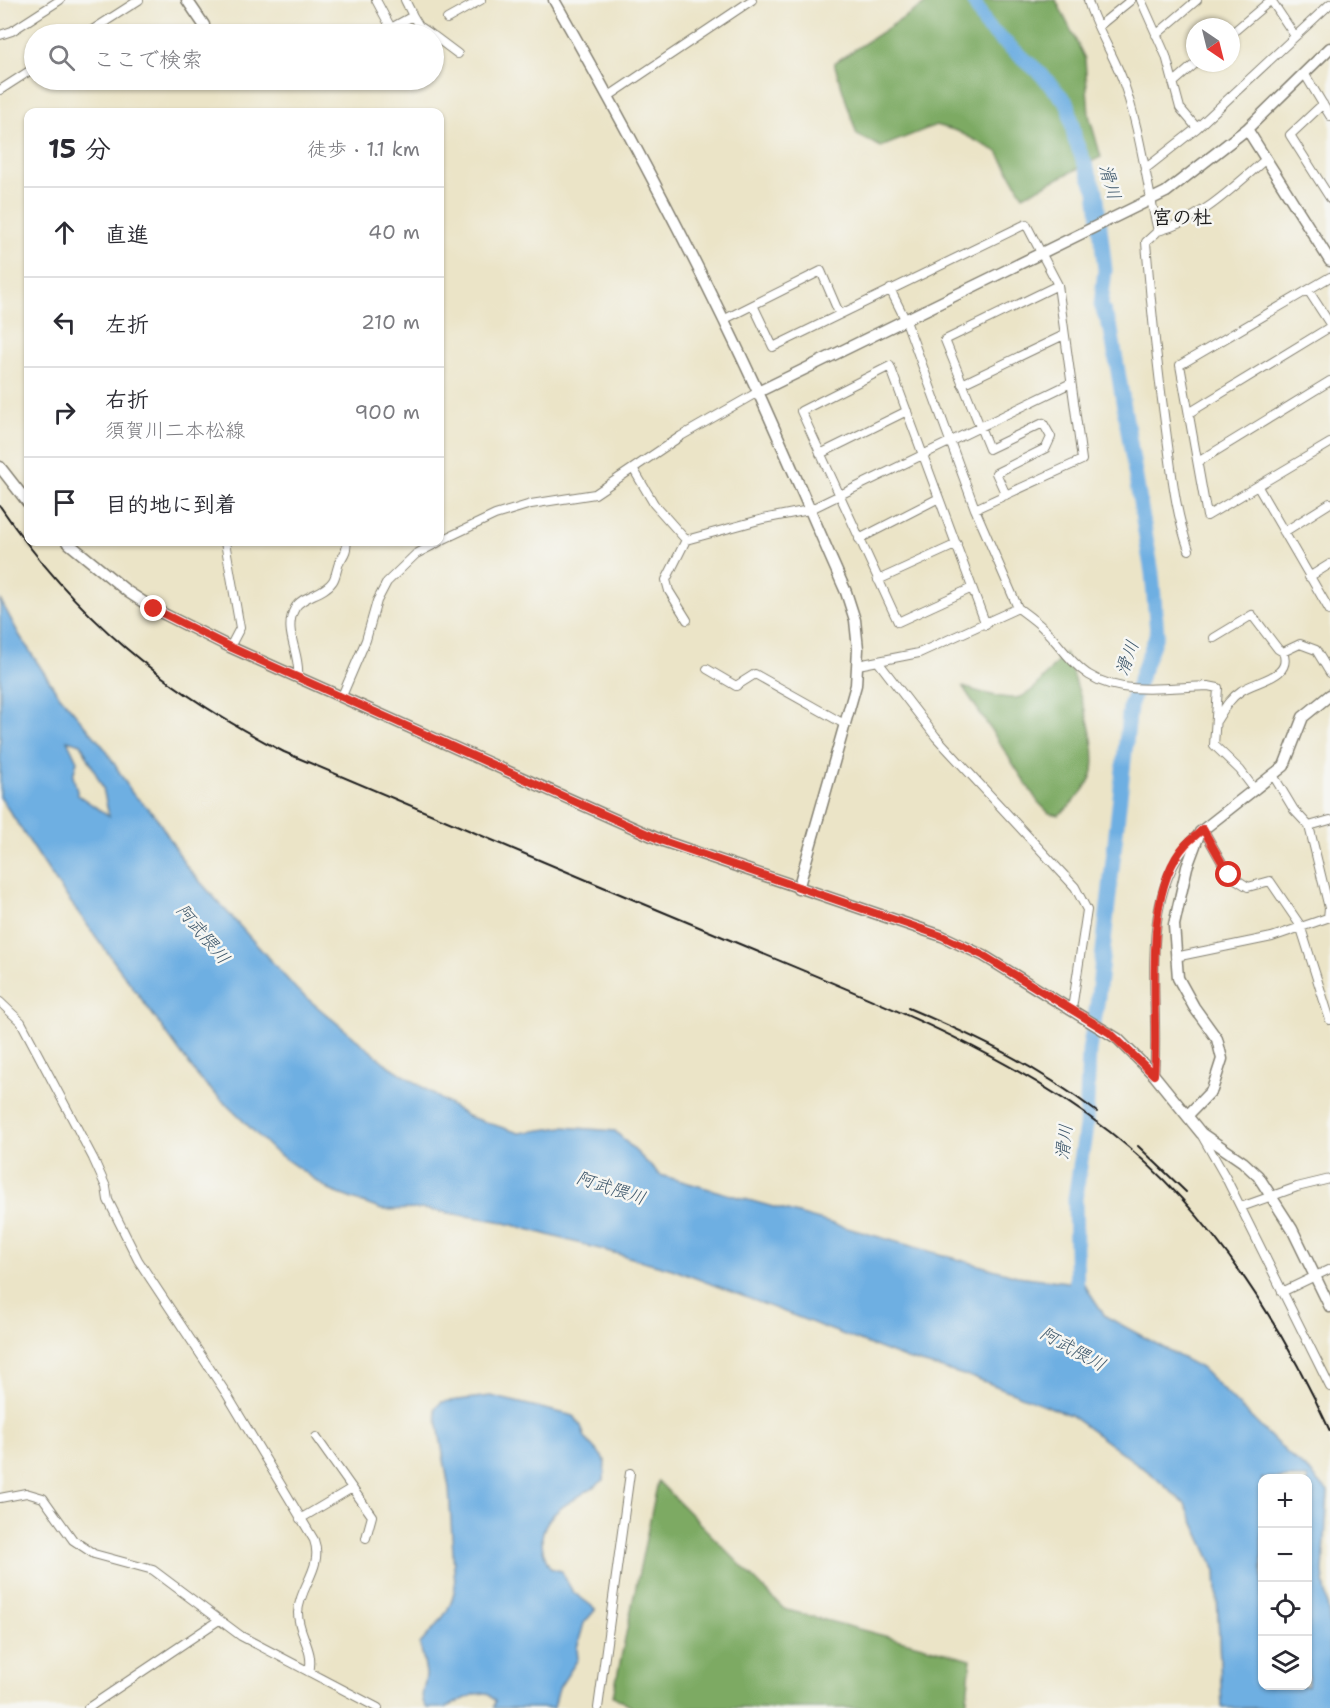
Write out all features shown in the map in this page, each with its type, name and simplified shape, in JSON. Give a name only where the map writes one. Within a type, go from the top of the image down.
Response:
[{"type":"street","points":[[0,35],[12,31],[60,0]]},
{"type":"street","points":[[102,24],[139,0]]},
{"type":"street","points":[[187,0],[203,24]]},
{"type":"street","points":[[376,0],[389,24]]},
{"type":"street","points":[[405,0],[418,24]]},
{"type":"street","points":[[447,19],[481,0]]},
{"type":"street","points":[[554,0],[609,96],[758,392],[846,592],[855,620],[858,665],[846,725],[798,889]]},
{"type":"street","points":[[609,96],[752,0]]},
{"type":"street","points":[[1088,0],[1124,83],[1158,231]]},
{"type":"street","points":[[1099,26],[1131,0]]},
{"type":"street","points":[[1141,0],[1173,82],[1180,108],[1197,128]]},
{"type":"street","points":[[1156,35],[1197,0]]},
{"type":"street","points":[[1240,26],[1271,0],[1294,36]]},
{"type":"street","points":[[1145,169],[1197,128],[1294,36],[1325,3]]},
{"type":"street","points":[[398,24],[413,16]]},
{"type":"street","points":[[444,44],[458,54]]},
{"type":"street","points":[[444,539],[495,515],[531,504],[595,494],[634,470],[681,435],[758,392],[1150,200],[1190,174],[1247,129],[1330,48]]},
{"type":"street","points":[[1173,82],[1186,71]]},
{"type":"street","points":[[1304,73],[1330,116]]},
{"type":"street","points":[[0,90],[24,74]]},
{"type":"street","points":[[1323,104],[1290,135],[1330,198]]},
{"type":"street","points":[[1247,129],[1330,261]]},
{"type":"street","points":[[1189,550],[1180,523],[1172,474],[1152,326],[1146,242],[1158,231],[1187,220],[1216,201],[1266,159]]},
{"type":"street","points":[[753,305],[773,346],[1026,224],[1058,285],[1082,460],[975,508]]},
{"type":"street","points":[[723,320],[821,271],[839,313]]},
{"type":"street","points":[[1330,277],[1180,365],[1208,516],[1330,443]]},
{"type":"street","points":[[1006,495],[996,473],[1046,448],[1051,437],[1043,423],[989,449],[945,340],[1058,285]]},
{"type":"street","points":[[890,289],[906,321],[975,508],[1018,608],[1042,627],[1071,660],[1088,675],[1105,683],[1130,688],[1208,686],[1218,688],[1214,745],[1240,770],[1255,790]]},
{"type":"street","points":[[1189,413],[1330,326],[1308,290]]},
{"type":"street","points":[[962,384],[1064,334]]},
{"type":"street","points":[[972,588],[898,622],[801,411],[890,366],[986,625]]},
{"type":"street","points":[[1198,462],[1330,381]]},
{"type":"street","points":[[687,620],[669,591],[666,580],[687,540],[763,519],[809,510],[1071,383]]},
{"type":"street","points":[[820,454],[907,411]]},
{"type":"street","points":[[0,467],[24,498]]},
{"type":"street","points":[[634,470],[654,504],[687,540]]},
{"type":"street","points":[[1258,487],[1330,611]]},
{"type":"street","points":[[859,539],[939,498]]},
{"type":"street","points":[[1284,532],[1330,503]]},
{"type":"street","points":[[878,580],[957,544]]},
{"type":"street","points":[[72,546],[128,592],[154,609],[230,647],[663,841],[798,889],[942,936],[984,956],[1110,1033],[1154,1075],[1201,1133],[1241,1207],[1330,1387]]},
{"type":"street","points":[[226,546],[240,628],[230,647]]},
{"type":"street","points":[[298,677],[299,665],[289,628],[295,607],[303,600],[316,596],[333,580],[347,546]]},
{"type":"street","points":[[342,696],[366,640],[377,601],[387,582],[416,554],[430,546]]},
{"type":"street","points":[[1309,577],[1330,564]]},
{"type":"street","points":[[858,665],[879,663],[919,653],[986,625],[1018,608]]},
{"type":"street","points":[[1214,638],[1252,615],[1282,652],[1286,661],[1284,668],[1272,677],[1242,690],[1232,698],[1216,721]]},
{"type":"street","points":[[1282,652],[1300,644],[1316,650],[1330,673]]},
{"type":"street","points":[[879,663],[936,737],[1075,887],[1084,902],[1087,910],[1074,1011]]},
{"type":"street","points":[[706,669],[736,686],[755,674],[846,725]]},
{"type":"street","points":[[1154,1075],[1153,970],[1161,900],[1165,885],[1185,845],[1255,790],[1288,760],[1303,717],[1330,695]]},
{"type":"street","points":[[1175,957],[1272,937],[1329,918],[1329,908],[1309,826],[1294,810],[1273,775]]},
{"type":"street","points":[[1309,826],[1330,820]]},
{"type":"street","points":[[1202,830],[1229,875],[1248,886],[1270,881],[1300,926],[1321,998],[1330,1020]]},
{"type":"street","points":[[1188,1115],[1212,1090],[1222,1059],[1220,1046],[1211,1027],[1182,988],[1175,957],[1174,925],[1187,867],[1202,830]]},
{"type":"street","points":[[0,1002],[21,1022],[93,1158],[106,1187],[108,1200],[138,1260],[226,1393],[311,1535],[316,1550],[316,1563],[298,1610],[300,1626],[312,1658],[309,1672]]},
{"type":"street","points":[[1201,1133],[1249,1166],[1271,1196],[1300,1245],[1329,1304]]},
{"type":"street","points":[[1241,1207],[1330,1179]]},
{"type":"street","points":[[1282,1292],[1330,1269]]},
{"type":"street","points":[[316,1437],[372,1519],[366,1538]]},
{"type":"street","points":[[598,1708],[630,1473]]},
{"type":"street","points":[[300,1519],[352,1488]]},
{"type":"street","points":[[0,1498],[26,1493],[43,1498],[59,1523],[80,1545],[94,1554],[153,1570],[241,1636],[378,1708]]},
{"type":"street","points":[[88,1708],[219,1620]]},
{"type":"green space","points":[[931,0],[1056,0],[1085,59],[1089,115],[1101,157],[1023,196],[998,152],[957,131],[936,125],[881,147],[857,135],[834,63]]},
{"type":"green space","points":[[1065,653],[1090,726],[1094,756],[1093,771],[1088,783],[1059,815],[1049,813],[1038,802],[963,687],[1001,697],[1023,696],[1040,682]]},
{"type":"green space","points":[[658,1481],[784,1609],[971,1659],[966,1708],[633,1708],[613,1696]]},
{"type":"water","name":"阿武隈川","points":[[0,599],[20,636],[56,691],[106,750],[132,793],[155,815],[187,867],[297,990],[385,1063],[467,1116],[519,1133],[563,1127],[615,1131],[660,1175],[1017,1276],[1084,1284],[1105,1316],[1201,1368],[1288,1454],[1312,1474],[1328,1492],[1323,1572],[1330,1626],[1330,1708],[1222,1708],[1216,1571],[1185,1504],[1150,1473],[1070,1415],[978,1379],[907,1359],[672,1269],[498,1221],[424,1209],[382,1210],[331,1191],[274,1151],[199,1078],[56,882],[0,797]],"holes":[[[67,740],[81,744],[103,788],[109,816],[78,795],[73,776],[77,761]]]},
{"type":"water","points":[[491,1396],[574,1416],[585,1438],[605,1460],[604,1480],[564,1505],[554,1514],[546,1524],[542,1536],[543,1551],[550,1568],[561,1571],[573,1592],[596,1609],[584,1623],[577,1648],[578,1659],[559,1688],[554,1708],[494,1708],[495,1701],[487,1693],[475,1694],[445,1708],[427,1708],[423,1699],[426,1674],[420,1644],[448,1610],[455,1585],[449,1488],[435,1408],[442,1402]]},
{"type":"waterway","name":"滑川","points":[[973,0],[987,27],[1039,72],[1068,104],[1075,140],[1096,191],[1105,270],[1101,305],[1111,330],[1152,573],[1157,633],[1130,706],[1097,1005],[1089,1050],[1086,1127],[1075,1199],[1077,1302]]},
{"type":"railway","points":[[0,506],[24,539]]},
{"type":"railway","points":[[29,546],[91,617],[126,648],[162,677],[200,703],[284,752],[878,1002],[974,1048],[1067,1101],[1110,1132],[1145,1162],[1179,1195],[1209,1231],[1238,1268],[1264,1307],[1310,1389],[1330,1431]]},
{"type":"railway","points":[[908,1008],[959,1030],[1029,1066],[1097,1112]]},
{"type":"railway","points":[[1138,1146],[1186,1192]]},
{"type":"district","name":"宮の杜","points":[[1182,217]]},
{"type":"route","points":[[154,609],[230,647],[663,841],[798,889],[942,936],[984,956],[1110,1033],[1154,1075],[1156,1027],[1153,970],[1161,900],[1165,885],[1185,845],[1203,829],[1229,875]]}]
